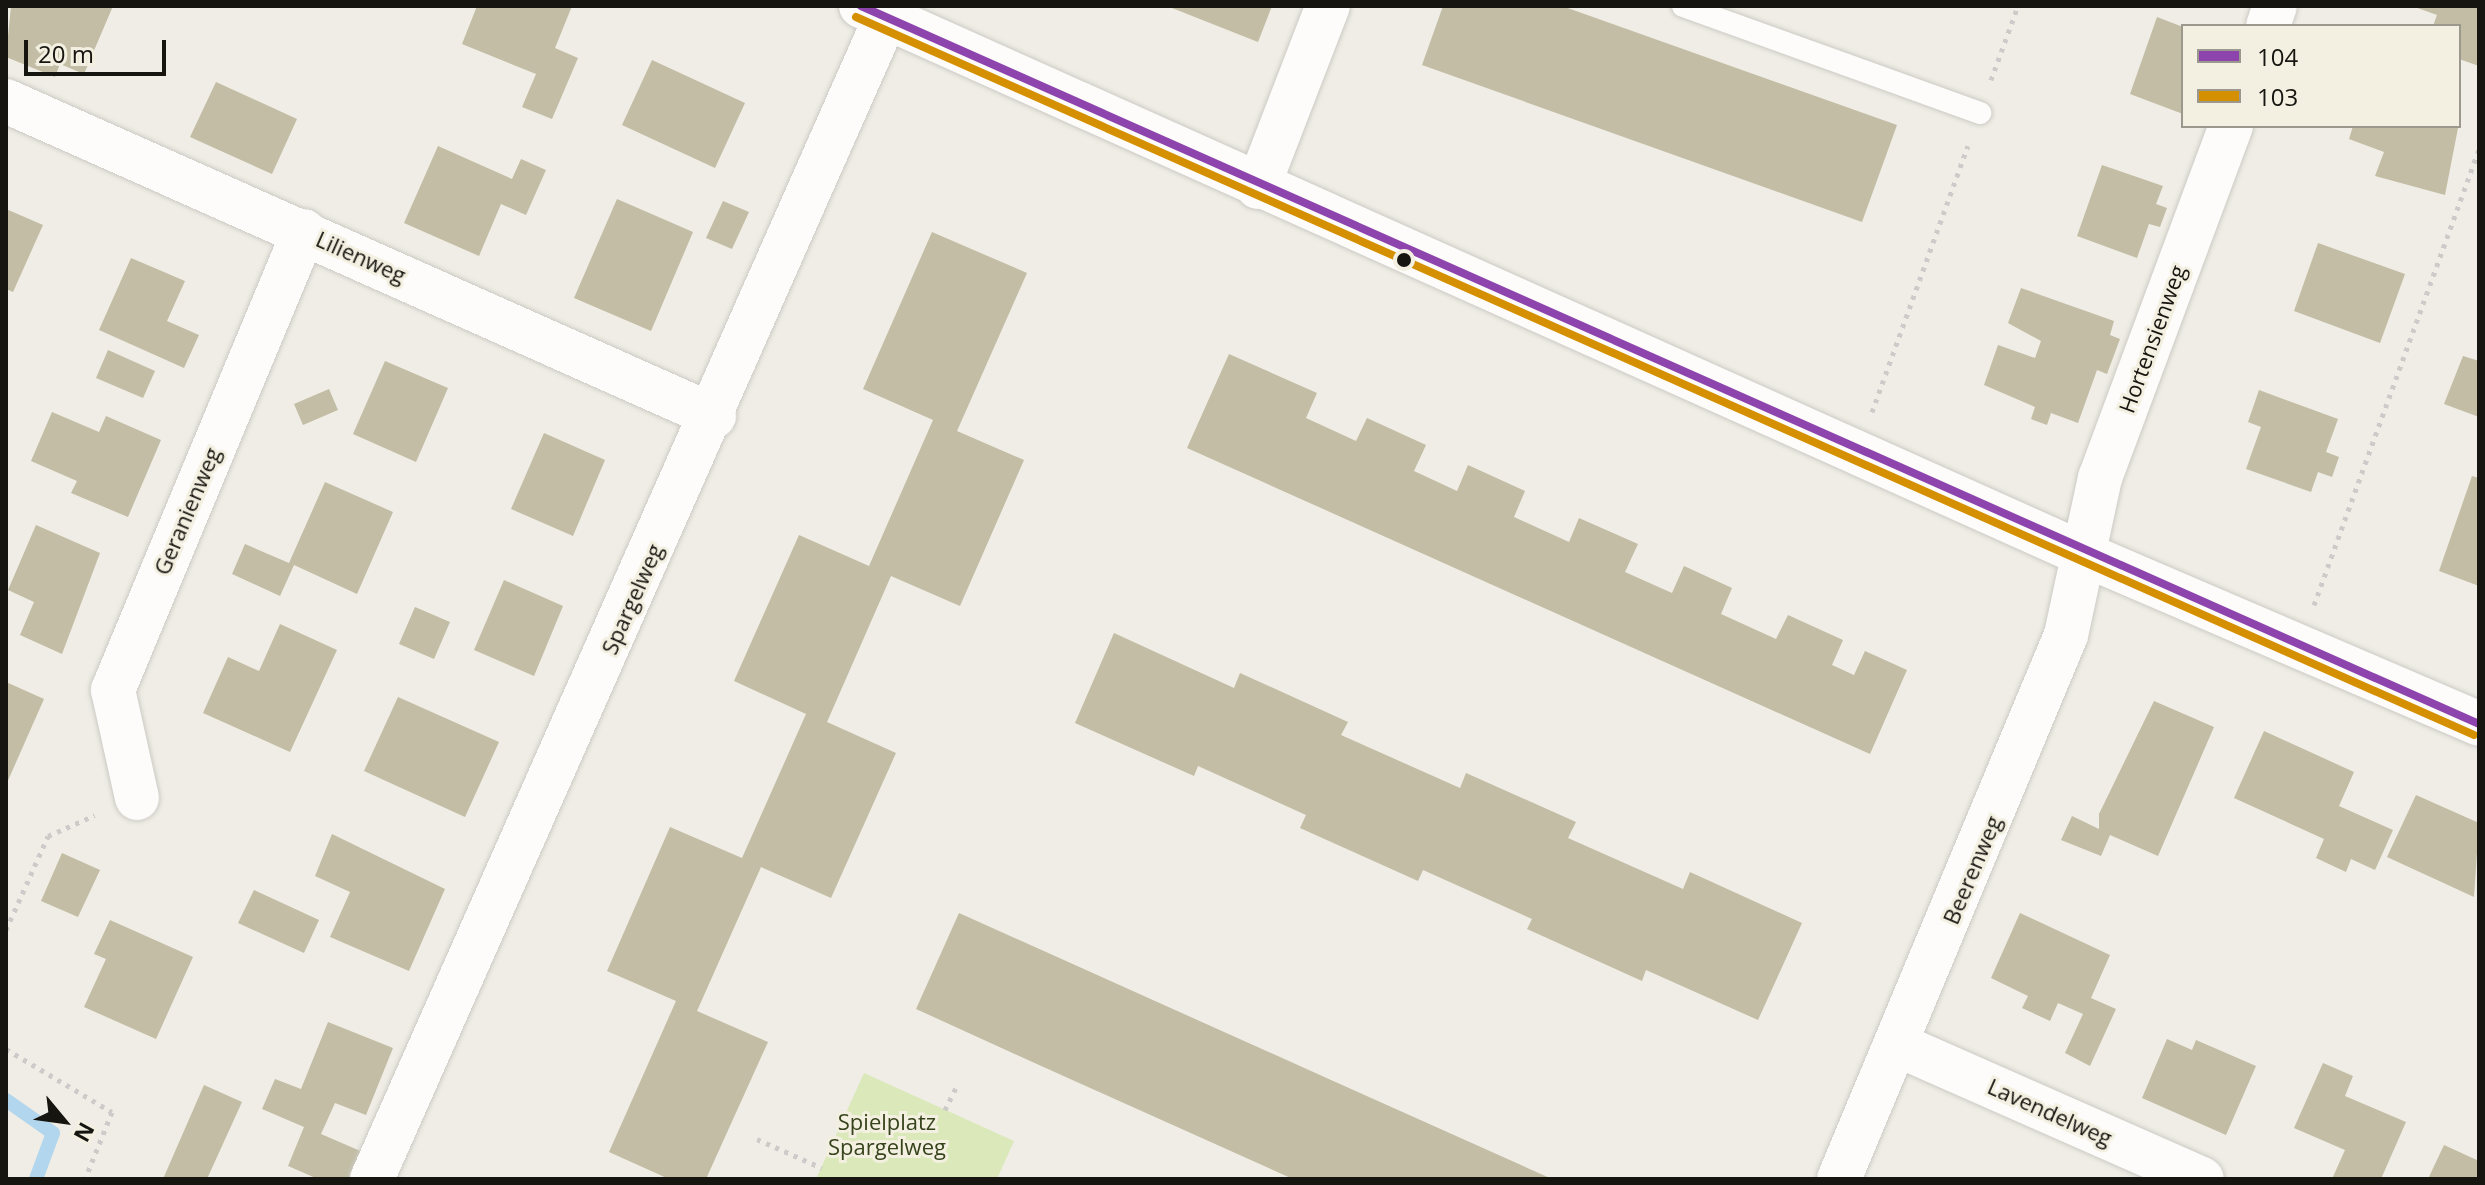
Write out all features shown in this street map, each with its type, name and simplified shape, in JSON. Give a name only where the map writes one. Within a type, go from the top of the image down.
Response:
[{"type":"street","points":[[1258,187],[1328,6]]},
{"type":"street","points":[[874,11],[1258,187],[1860,451],[2083,554],[2479,724]]},
{"type":"street","name":"Spargelweg","points":[[372,1179],[714,416],[874,11]]},
{"type":"street","name":"Lilienweg","points":[[6,101],[714,416]]},
{"type":"street","name":"Hortensienweg","points":[[2083,554],[2100,478],[2230,128]]},
{"type":"street","name":"Geranienweg","points":[[137,798],[113,690],[304,231]]},
{"type":"street","name":"Beerenweg","points":[[1839,1179],[1898,1045],[2066,635],[2083,554]]},
{"type":"street","name":"Lavendelweg","points":[[1898,1045],[2202,1179]]},
{"type":"lane","points":[[1683,6],[1980,113]]},
{"type":"path","points":[[1860,451],[2018,6]]},
{"type":"path","points":[[2299,647],[2479,149]]},
{"type":"path","points":[[6,930],[48,836]]},
{"type":"path","points":[[6,1049],[112,1112],[85,1179]]},
{"type":"path","points":[[945,1110],[956,1087]]},
{"type":"path","points":[[757,1139],[822,1168]]},
{"type":"green space","name":"Spielplatz Spargelweg","points":[[864,1073],[1014,1141],[997,1179],[816,1179]]},
{"type":"building","points":[[11,6],[113,6],[84,74],[60,64],[55,77],[6,57]]},
{"type":"building","points":[[477,6],[572,6],[555,48],[578,58],[552,119],[522,107],[536,74],[462,44]]},
{"type":"building","points":[[1167,6],[1272,6],[1258,42]]},
{"type":"building","points":[[1443,6],[1562,6],[1897,125],[1862,222],[1422,65]]},
{"type":"building","points":[[2412,6],[2479,6],[2479,66],[2461,60],[2461,24],[2434,24],[2437,15]]},
{"type":"building","points":[[2157,17],[2181,26],[2181,113],[2130,94]]},
{"type":"building","points":[[652,60],[745,103],[715,168],[622,125]]},
{"type":"building","points":[[216,82],[297,119],[272,174],[190,137]]},
{"type":"building","points":[[2352,128],[2458,128],[2445,195],[2375,176],[2384,152],[2349,139]]},
{"type":"building","points":[[438,146],[512,179],[521,159],[546,170],[526,215],[501,204],[479,256],[404,223]]},
{"type":"building","points":[[2102,165],[2163,186],[2156,204],[2167,208],[2160,227],[2149,224],[2137,258],[2077,236]]},
{"type":"building","points":[[617,199],[693,232],[651,331],[574,298]]},
{"type":"building","points":[[723,201],[749,212],[732,249],[706,238]]},
{"type":"building","points":[[6,209],[43,225],[13,292],[6,289]]},
{"type":"building","points":[[932,232],[1027,273],[957,431],[1024,460],[960,606],[891,576],[827,722],[896,753],[831,898],[761,867],[697,1011],[768,1042],[706,1179],[669,1179],[609,1152],[676,1001],[607,971],[670,827],[742,858],[806,714],[734,681],[799,535],[869,566],[933,420],[863,389]]},
{"type":"building","points":[[2318,243],[2405,274],[2380,343],[2294,311]]},
{"type":"building","points":[[131,258],[185,281],[167,321],[199,335],[184,368],[99,330]]},
{"type":"building","points":[[2021,288],[2114,321],[2110,335],[2120,339],[2107,374],[2097,370],[2078,423],[2051,413],[2047,425],[2031,419],[2035,407],[1984,385],[1998,345],[2035,358],[2041,341],[2008,323]]},
{"type":"building","points":[[108,350],[155,371],[143,398],[96,378]]},
{"type":"building","points":[[1229,354],[1317,393],[1306,418],[1356,441],[1367,418],[1426,445],[1414,471],[1457,491],[1468,465],[1525,491],[1514,517],[1569,542],[1579,518],[1638,544],[1625,572],[1672,593],[1684,566],[1732,588],[1721,614],[1776,639],[1788,615],[1843,640],[1832,665],[1854,675],[1865,651],[1907,670],[1870,754],[1187,448]]},
{"type":"building","points":[[2463,356],[2479,361],[2479,417],[2444,404]]},
{"type":"building","points":[[385,361],[448,388],[416,462],[353,434]]},
{"type":"building","points":[[329,389],[338,410],[303,425],[294,404]]},
{"type":"building","points":[[2259,390],[2338,419],[2326,452],[2339,457],[2332,477],[2318,472],[2311,492],[2246,469],[2261,427],[2248,422]]},
{"type":"building","points":[[52,412],[99,432],[106,416],[161,440],[128,517],[71,493],[77,481],[31,461]]},
{"type":"building","points":[[544,433],[605,460],[573,536],[511,509]]},
{"type":"building","points":[[2472,476],[2479,478],[2479,586],[2439,571]]},
{"type":"building","points":[[325,482],[393,512],[357,594],[294,565],[280,596],[232,574],[245,544],[289,563]]},
{"type":"building","points":[[36,525],[100,553],[62,654],[20,635],[34,602],[8,590]]},
{"type":"building","points":[[504,580],[563,606],[534,676],[474,650]]},
{"type":"building","points":[[415,607],[450,622],[434,659],[399,644]]},
{"type":"building","points":[[280,624],[337,650],[290,752],[203,713],[228,657],[259,671]]},
{"type":"building","points":[[1114,633],[1234,688],[1240,673],[1348,722],[1341,735],[1460,788],[1466,773],[1576,822],[1568,838],[1683,889],[1690,872],[1802,923],[1758,1020],[1646,970],[1642,981],[1527,929],[1532,919],[1423,870],[1418,881],[1300,828],[1306,815],[1198,766],[1194,776],[1075,723]]},
{"type":"building","points":[[6,682],[44,699],[6,785]]},
{"type":"building","points":[[398,697],[499,742],[465,817],[364,771]]},
{"type":"building","points":[[2154,701],[2214,727],[2158,856],[2110,835],[2101,856],[2061,840],[2072,816],[2099,829],[2099,814]]},
{"type":"building","points":[[2264,731],[2354,772],[2339,806],[2393,830],[2375,870],[2351,859],[2346,872],[2316,858],[2324,839],[2234,798]]},
{"type":"building","points":[[2416,795],[2479,823],[2474,897],[2387,857]]},
{"type":"building","points":[[332,834],[445,889],[409,971],[330,937],[350,892],[315,876]]},
{"type":"building","points":[[62,853],[100,870],[78,917],[41,901]]},
{"type":"building","points":[[254,890],[319,920],[304,953],[238,923]]},
{"type":"building","points":[[959,913],[1552,1179],[1293,1179],[916,1009]]},
{"type":"building","points":[[2020,913],[2110,955],[2091,998],[2116,1009],[2090,1066],[2065,1053],[2083,1014],[2058,1003],[2050,1021],[2022,1008],[2028,996],[1991,978]]},
{"type":"building","points":[[110,920],[193,957],[156,1039],[84,1007],[106,959],[94,954]]},
{"type":"building","points":[[328,1022],[393,1048],[366,1115],[335,1103],[321,1134],[365,1153],[353,1179],[318,1179],[288,1166],[304,1127],[262,1109],[275,1079],[301,1089]]},
{"type":"building","points":[[2167,1039],[2192,1050],[2196,1040],[2256,1066],[2226,1135],[2142,1098]]},
{"type":"building","points":[[2323,1063],[2353,1076],[2345,1096],[2406,1122],[2381,1179],[2332,1179],[2345,1150],[2294,1128]]},
{"type":"building","points":[[204,1085],[242,1102],[207,1179],[163,1179]]},
{"type":"building","points":[[2444,1145],[2479,1161],[2479,1179],[2428,1179]]},
{"type":"waterway","points":[[6,1100],[53,1133],[36,1179]]},
{"type":"transit line","name":"104","points":[[861,6],[2479,724]]},
{"type":"transit line","name":"103","points":[[856,17],[2474,735]]}]
